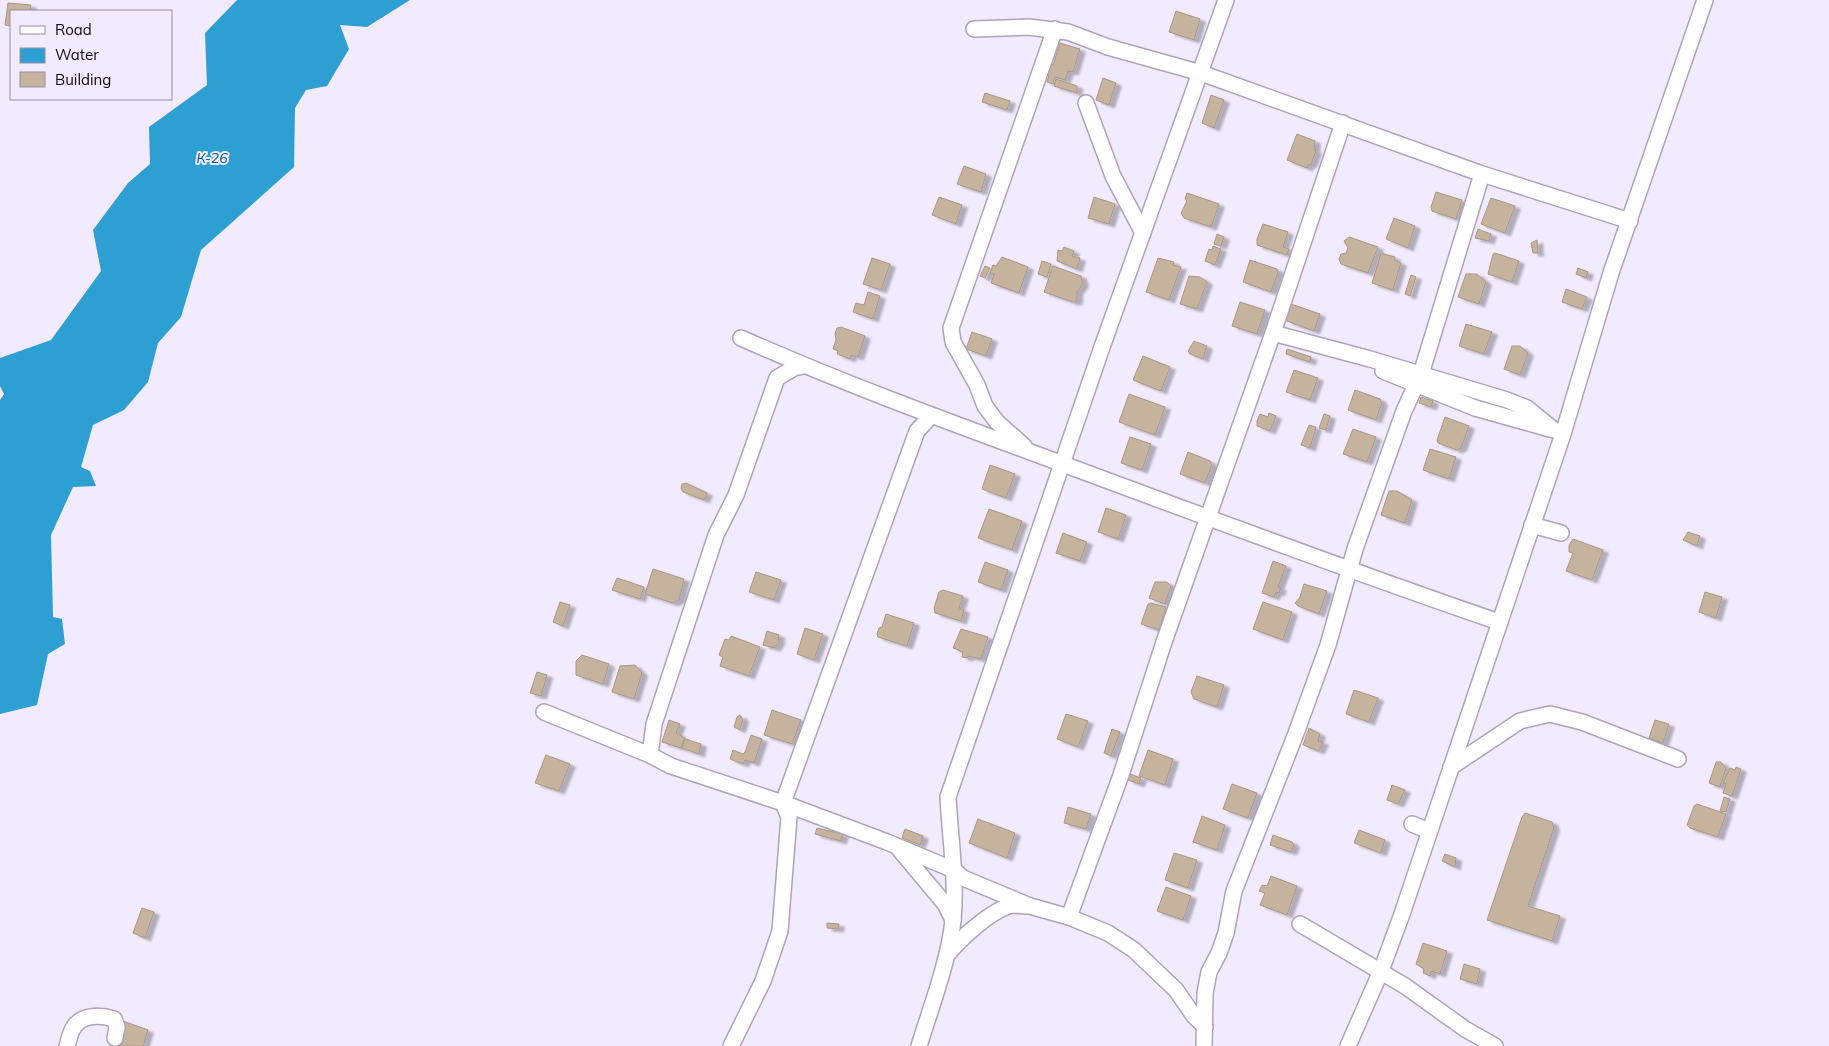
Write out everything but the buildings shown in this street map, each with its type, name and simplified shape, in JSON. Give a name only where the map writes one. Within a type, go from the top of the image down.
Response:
[{"type":"street","points":[[919,1046],[945,958],[953,921],[954,870],[948,797],[1062,464],[1226,0]]},
{"type":"street","points":[[1348,1046],[1381,971],[1451,767],[1532,524],[1558,432],[1705,0]]},
{"type":"street","points":[[974,29],[1029,27],[1055,29],[1108,47],[1201,73],[1482,174],[1630,221]]},
{"type":"street","points":[[1033,453],[996,422],[985,406],[977,385],[953,342],[951,328],[1055,29]]},
{"type":"street","points":[[1086,103],[1112,176],[1143,232]]},
{"type":"street","points":[[1069,917],[1121,775],[1164,642],[1209,520],[1239,426],[1273,333],[1343,123]]},
{"type":"street","points":[[1204,1046],[1206,993],[1209,972],[1219,953],[1226,933],[1234,891],[1318,672],[1349,571],[1404,411],[1418,380],[1482,174]]},
{"type":"street","points":[[1273,333],[1347,353],[1418,380],[1527,408],[1558,432]]},
{"type":"street","points":[[742,338],[803,366],[931,416],[1349,571],[1499,622]]},
{"type":"street","points":[[650,755],[654,724],[716,535],[736,495],[777,378],[794,368],[803,366]]},
{"type":"street","points":[[731,1045],[763,981],[780,931],[789,817],[783,802],[917,431],[931,416]]},
{"type":"street","points":[[1532,524],[1561,533]]},
{"type":"street","points":[[544,712],[650,755],[671,766],[783,802],[954,870],[963,878],[1030,906],[1069,917],[1108,933],[1134,950],[1176,990],[1194,1016],[1205,1027]]},
{"type":"street","points":[[1451,767],[1520,721],[1550,714],[1582,722],[1678,759]]},
{"type":"street","points":[[1412,824],[1429,831]]},
{"type":"street","points":[[896,846],[945,904],[953,921]]},
{"type":"street","points":[[945,958],[959,941],[990,917],[1012,905],[1030,906]]},
{"type":"street","points":[[1300,924],[1381,971],[1465,1029],[1495,1046]]},
{"type":"street","points":[[67,1046],[74,1026],[84,1018],[103,1016],[114,1020],[116,1038]]},
{"type":"water","name":"К-26","points":[[237,0],[410,0],[367,27],[340,25],[349,49],[327,86],[306,90],[295,108],[294,167],[201,250],[181,317],[158,343],[148,382],[124,410],[93,425],[81,467],[90,471],[96,486],[73,487],[51,535],[53,617],[62,619],[65,644],[48,654],[37,705],[0,714],[0,400],[4,394],[0,386],[0,358],[51,340],[101,271],[93,230],[128,183],[150,164],[149,127],[207,85],[205,33]]}]
